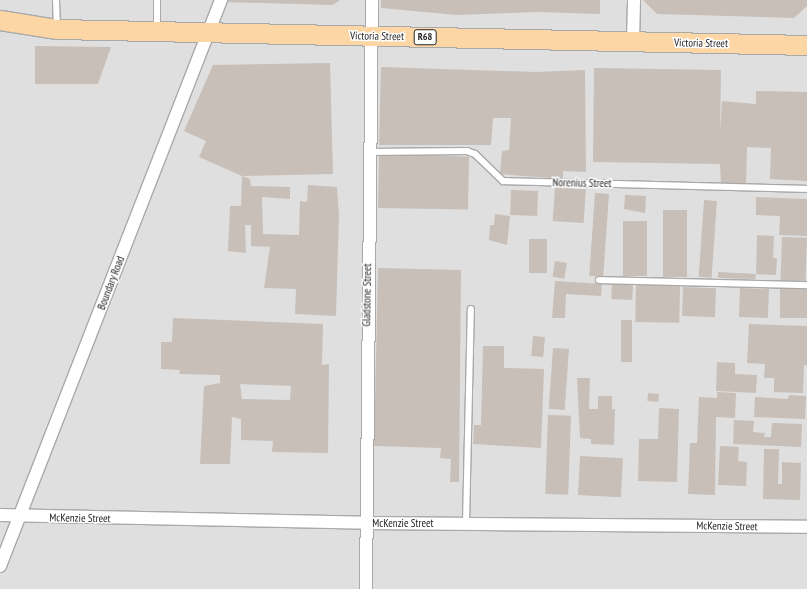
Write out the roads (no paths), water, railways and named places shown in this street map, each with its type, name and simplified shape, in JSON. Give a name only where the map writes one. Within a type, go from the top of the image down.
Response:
[{"type":"main road","name":"Victoria Street","points":[[0,20],[50,29]]},
{"type":"main road","name":"Victoria Street","points":[[0,34],[50,29],[209,31],[371,36],[807,45]]},
{"type":"street","name":"Boundary Road","points":[[0,566],[221,0]]},
{"type":"street","name":"Gladstone Street","points":[[366,589],[367,523],[365,465],[372,0]]},
{"type":"street","points":[[633,42],[634,0]]},
{"type":"street","name":"McKenzie Street","points":[[0,515],[20,517],[367,523],[807,527]]},
{"type":"lane","points":[[50,29],[56,0]]},
{"type":"lane","points":[[157,0],[157,31]]},
{"type":"lane","name":"Norenius Street","points":[[369,152],[467,151],[475,154],[502,181],[807,189]]},
{"type":"lane","points":[[599,280],[807,286]]},
{"type":"lane","points":[[466,523],[471,309]]}]
